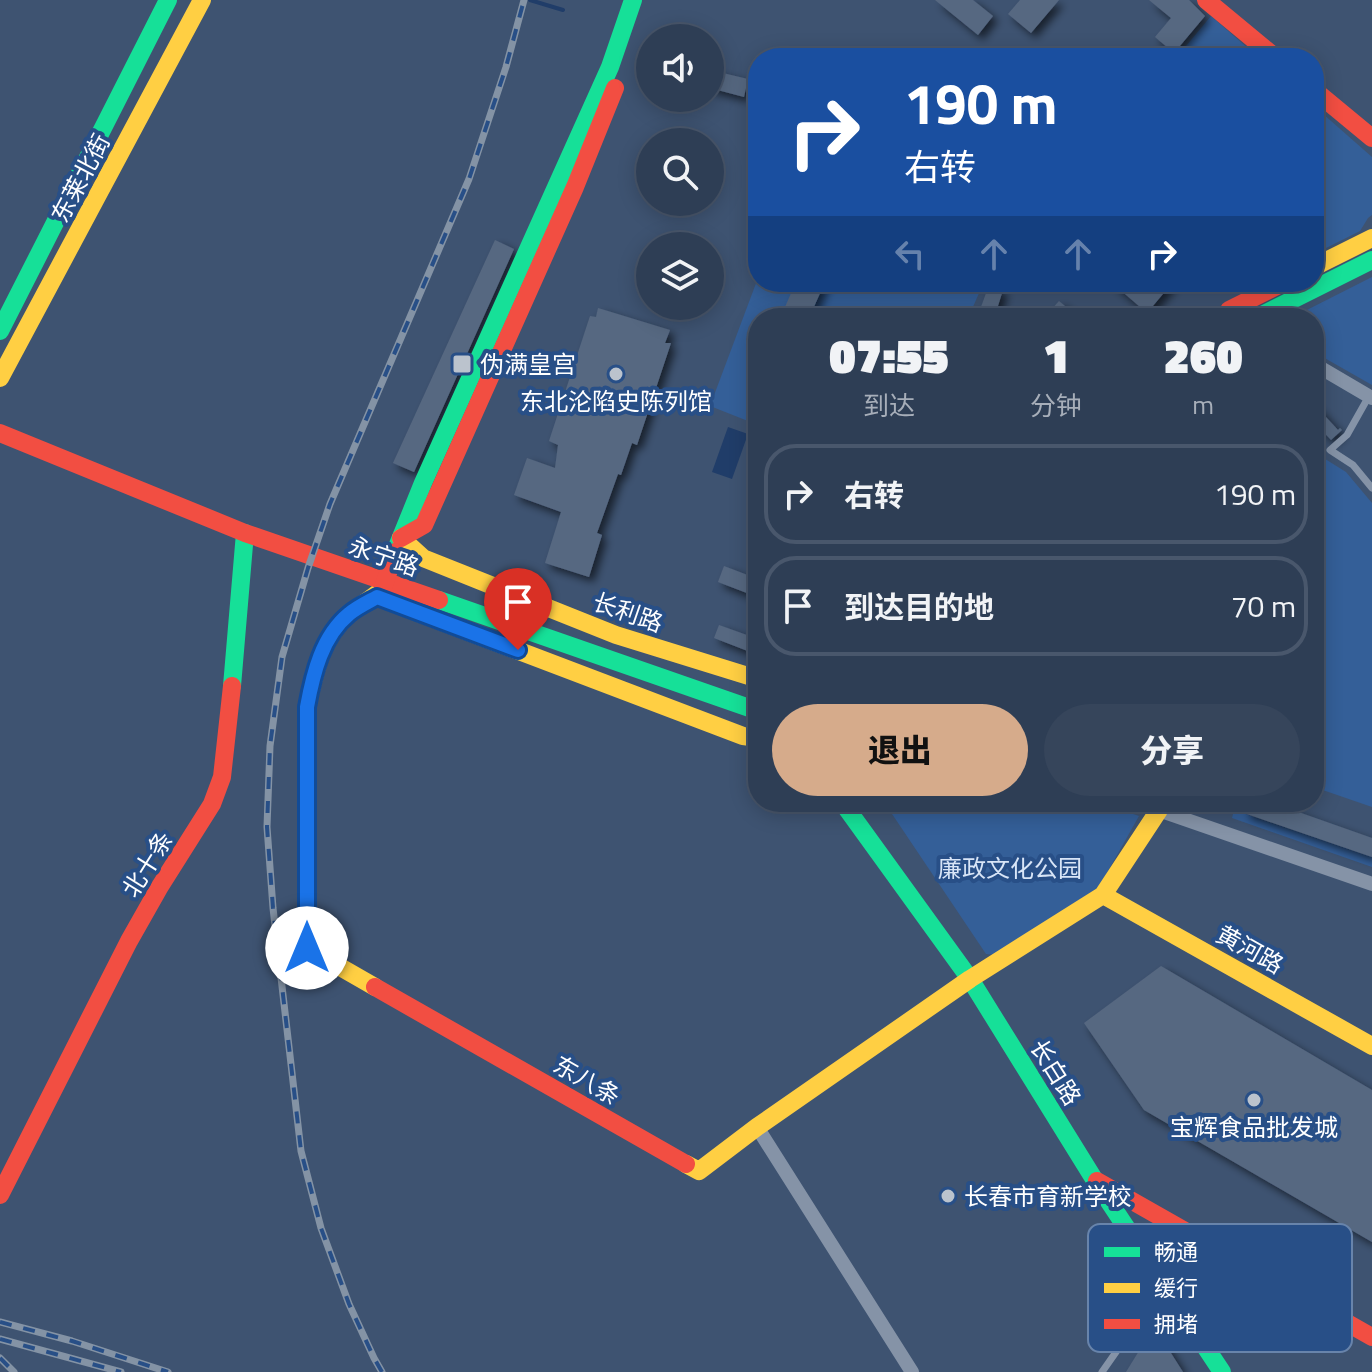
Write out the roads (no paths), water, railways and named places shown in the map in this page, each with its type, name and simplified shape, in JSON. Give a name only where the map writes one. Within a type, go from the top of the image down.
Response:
[{"type":"street","name":"东莱北街","points":[[0,331],[168,0]]},
{"type":"street","name":"东莱北街","points":[[0,378],[202,0]]},
{"type":"street","points":[[633,0],[610,67],[423,483],[380,592],[748,737]]},
{"type":"street","points":[[398,545],[424,525],[575,187],[623,68],[643,0]]},
{"type":"street","points":[[1206,0],[1264,48]]},
{"type":"street","points":[[1324,98],[1372,138]]},
{"type":"street","points":[[1324,262],[1372,238]]},
{"type":"street","points":[[1324,284],[1372,260]]},
{"type":"street","points":[[1242,308],[1268,292]]},
{"type":"street","points":[[1276,308],[1308,292]]},
{"type":"street","points":[[1324,370],[1370,397]]},
{"type":"street","name":"永宁路","points":[[0,433],[245,533],[748,708]]},
{"type":"street","name":"北十条","points":[[0,1195],[129,941],[212,804],[222,777],[245,533]]},
{"type":"street","name":"长利路","points":[[398,545],[423,558],[616,635],[748,676]]},
{"type":"street","name":"东八条","points":[[380,592],[348,615],[335,630],[322,651],[312,679],[307,707],[307,948],[699,1171],[970,979],[1103,895],[1158,812]]},
{"type":"street","name":"长白路","points":[[849,812],[970,979],[1123,1224]]},
{"type":"street","points":[[1165,812],[1372,884]]},
{"type":"street","name":"黄河路","points":[[1103,895],[1372,1046]]},
{"type":"street","points":[[757,1127],[912,1372]]},
{"type":"street","points":[[1094,1179],[1173,1224]]},
{"type":"street","points":[[1352,1326],[1372,1337]]},
{"type":"street","name":"长白路","points":[[1208,1352],[1222,1372]]},
{"type":"lane","points":[[1370,397],[1347,435],[1330,450],[1353,465],[1372,488]]},
{"type":"lane","points":[[1102,1372],[1116,1352]]},
{"type":"waterway","points":[[530,0],[563,10]]},
{"type":"railway","points":[[382,1372],[349,1304],[321,1228],[301,1151],[273,908],[267,827],[270,746],[282,657],[308,568],[330,504],[469,179],[506,67],[524,0]]},
{"type":"railway","points":[[0,1322],[168,1372]]},
{"type":"railway","points":[[0,1339],[121,1372]]},
{"type":"railway","points":[[0,1358],[14,1372]]},
{"type":"place","name":"伪满皇宫","points":[[462,364]]},
{"type":"place","name":"东北沦陷史陈列馆","points":[[616,374]]},
{"type":"place","name":"宝辉食品批发城","points":[[1254,1100]]},
{"type":"place","name":"长春市育新学校","points":[[948,1196]]},
{"type":"park label","name":"廉政文化公园","points":[[1010,868]]}]
